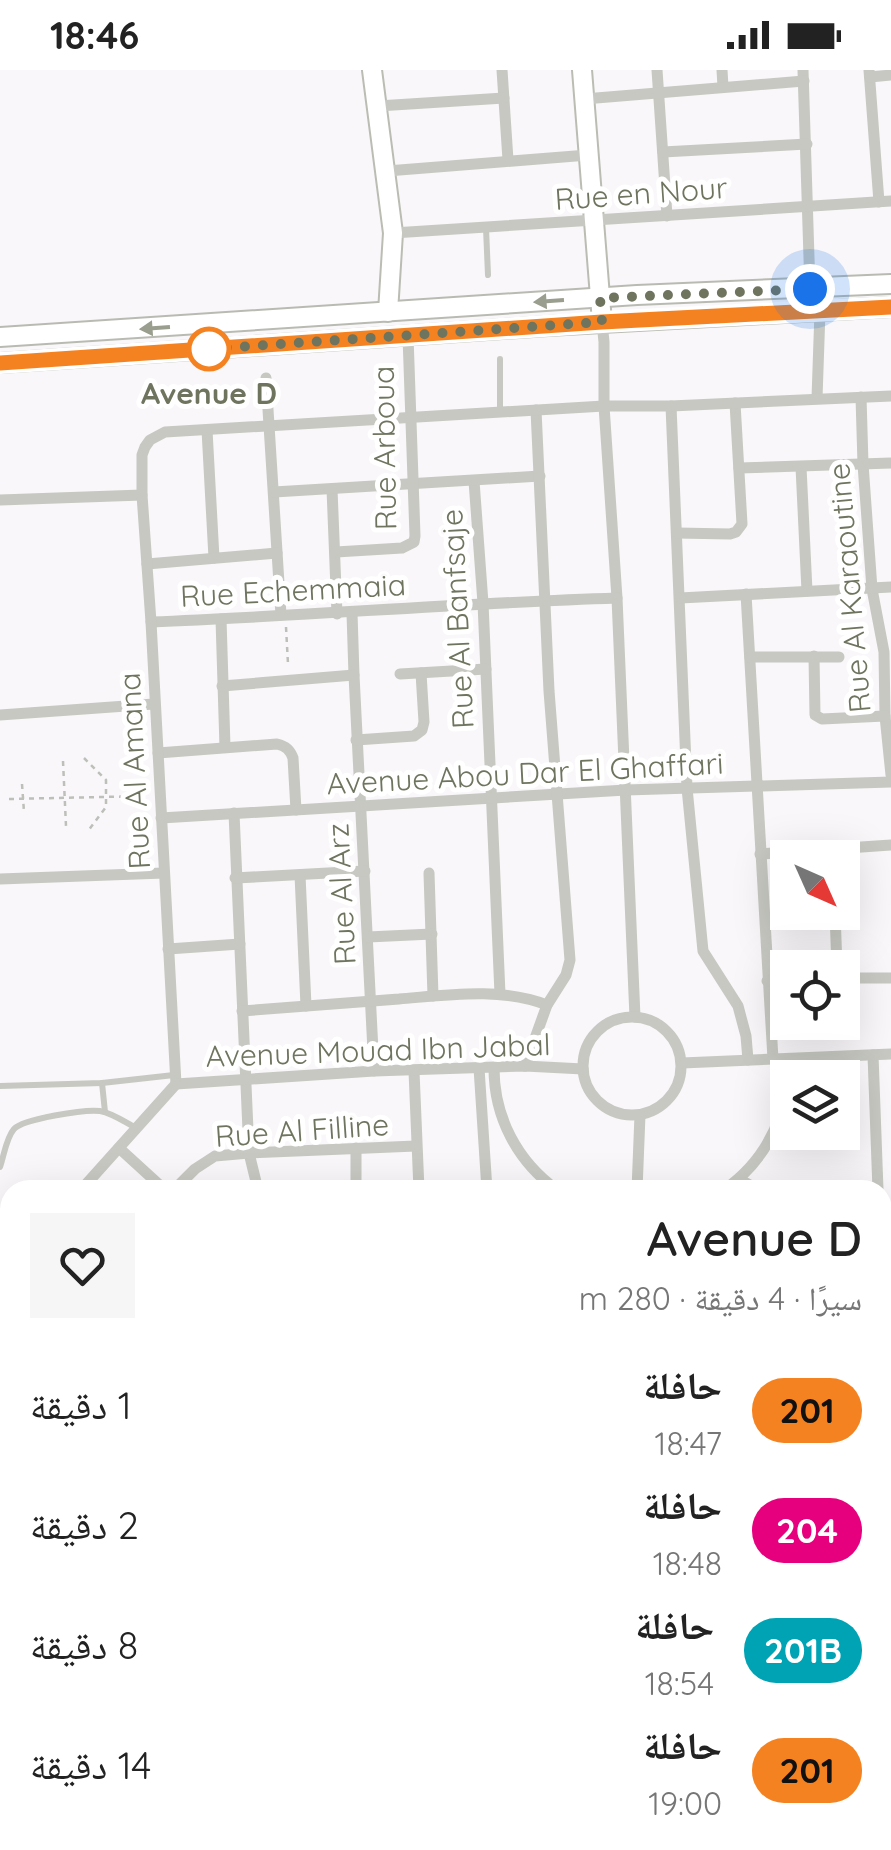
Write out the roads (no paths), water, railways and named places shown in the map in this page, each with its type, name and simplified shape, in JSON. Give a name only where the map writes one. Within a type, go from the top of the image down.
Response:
[{"type":"main road","points":[[372,70],[393,233],[388,312]]},
{"type":"main road","points":[[582,70],[602,322]]},
{"type":"main road","points":[[0,337],[600,298],[891,284]]},
{"type":"main road","points":[[0,363],[602,322],[891,307]]},
{"type":"street","points":[[502,70],[508,160]]},
{"type":"street","points":[[657,70],[667,216]]},
{"type":"street","points":[[722,70],[723,87]]},
{"type":"street","points":[[885,201],[869,74],[891,75]]},
{"type":"street","points":[[584,99],[804,76],[810,289]]},
{"type":"street","points":[[378,106],[504,98]]},
{"type":"street","points":[[875,140],[891,138]]},
{"type":"street","points":[[663,152],[807,144]]},
{"type":"street","points":[[386,171],[588,155]]},
{"type":"street","name":"Rue en Nour","points":[[393,233],[885,201]]},
{"type":"street","points":[[817,398],[820,311]]},
{"type":"street","points":[[602,322],[634,1017]]},
{"type":"street","name":"Rue Arboua","points":[[336,552],[402,548],[414,542],[408,336]]},
{"type":"street","points":[[266,378],[283,615]]},
{"type":"street","points":[[214,558],[207,430],[604,406],[891,396]]},
{"type":"street","name":"Rue Al Karaoutine","points":[[861,397],[872,589],[887,651],[885,716],[891,778]]},
{"type":"street","points":[[677,533],[730,534],[742,524],[735,403]]},
{"type":"street","points":[[671,406],[688,788],[704,952],[738,1006],[748,1060]]},
{"type":"street","points":[[524,1066],[547,1005],[566,975],[570,960],[556,795],[536,410]]},
{"type":"street","name":"Rue Al Amana","points":[[176,1079],[142,455],[157,435],[207,430]]},
{"type":"street","points":[[739,468],[891,463]]},
{"type":"street","points":[[801,467],[807,591]]},
{"type":"street","points":[[274,492],[540,476]]},
{"type":"street","name":"Rue Al Banfsaje","points":[[474,480],[500,994]]},
{"type":"street","points":[[332,490],[337,614]]},
{"type":"street","points":[[0,500],[142,495]]},
{"type":"street","points":[[147,564],[277,553]]},
{"type":"street","points":[[680,598],[891,588]]},
{"type":"street","points":[[746,594],[774,1059]]},
{"type":"street","name":"Rue Echemmaia","points":[[151,622],[617,598]]},
{"type":"street","name":"Rue Al Arz","points":[[352,613],[374,1071]]},
{"type":"street","points":[[221,620],[226,748]]},
{"type":"street","points":[[814,656],[816,715],[822,719],[885,716]]},
{"type":"street","points":[[750,657],[839,656]]},
{"type":"street","points":[[400,674],[486,669]]},
{"type":"street","points":[[356,740],[414,736],[422,730],[421,673]]},
{"type":"street","points":[[222,686],[354,675]]},
{"type":"street","points":[[0,714],[154,704]]},
{"type":"street","points":[[158,753],[277,744],[287,748],[294,758],[296,810]]},
{"type":"street","name":"Avenue Abou Dar El Ghaffari","points":[[162,818],[891,778]]},
{"type":"street","points":[[234,814],[250,1152],[256,1180]]},
{"type":"street","points":[[860,850],[891,845]]},
{"type":"street","points":[[760,854],[770,854]]},
{"type":"street","points":[[236,878],[365,872]]},
{"type":"street","points":[[0,879],[164,873]]},
{"type":"street","points":[[430,873],[433,996]]},
{"type":"street","points":[[300,874],[306,1006]]},
{"type":"street","points":[[368,937],[432,934]]},
{"type":"street","points":[[168,949],[240,944]]},
{"type":"street","points":[[860,978],[891,978]]},
{"type":"street","points":[[242,1011],[500,994],[526,997],[547,1005]]},
{"type":"street","points":[[634,1017],[654,1022],[667,1031],[678,1047],[682,1063],[679,1083],[671,1097],[659,1108],[640,1115],[623,1115],[604,1107],[588,1088],[583,1068],[586,1048],[597,1031],[614,1020],[634,1017]]},
{"type":"street","points":[[682,1063],[891,1054]]},
{"type":"street","points":[[873,1055],[878,1180]]},
{"type":"street","name":"Avenue Mouad Ibn Jabal","points":[[176,1079],[246,1080],[524,1066],[583,1068]]},
{"type":"street","points":[[479,1068],[486,1180]]},
{"type":"street","points":[[494,1068],[496,1097],[509,1135],[531,1168],[545,1180]]},
{"type":"street","points":[[414,1070],[418,1180]]},
{"type":"street","points":[[90,1180],[176,1079]]},
{"type":"street","points":[[638,1180],[640,1115]]},
{"type":"street","points":[[736,1180],[770,1138]]},
{"type":"street","name":"Rue Al Filline","points":[[184,1180],[215,1156],[416,1146]]},
{"type":"street","points":[[119,1148],[155,1180]]},
{"type":"street","points":[[356,1148],[356,1180]]},
{"type":"lane","points":[[486,228],[488,274]]},
{"type":"lane","points":[[500,360],[500,412]]},
{"type":"lane","points":[[0,1086],[176,1079]]},
{"type":"lane","points":[[102,1083],[105,1112]]},
{"type":"lane","points":[[0,1167],[9,1138],[24,1122],[90,1110],[105,1112],[137,1128]]},
{"type":"lane","points":[[740,1177],[746,1180]]},
{"type":"place","name":"Avenue D","points":[[209,349]]}]
